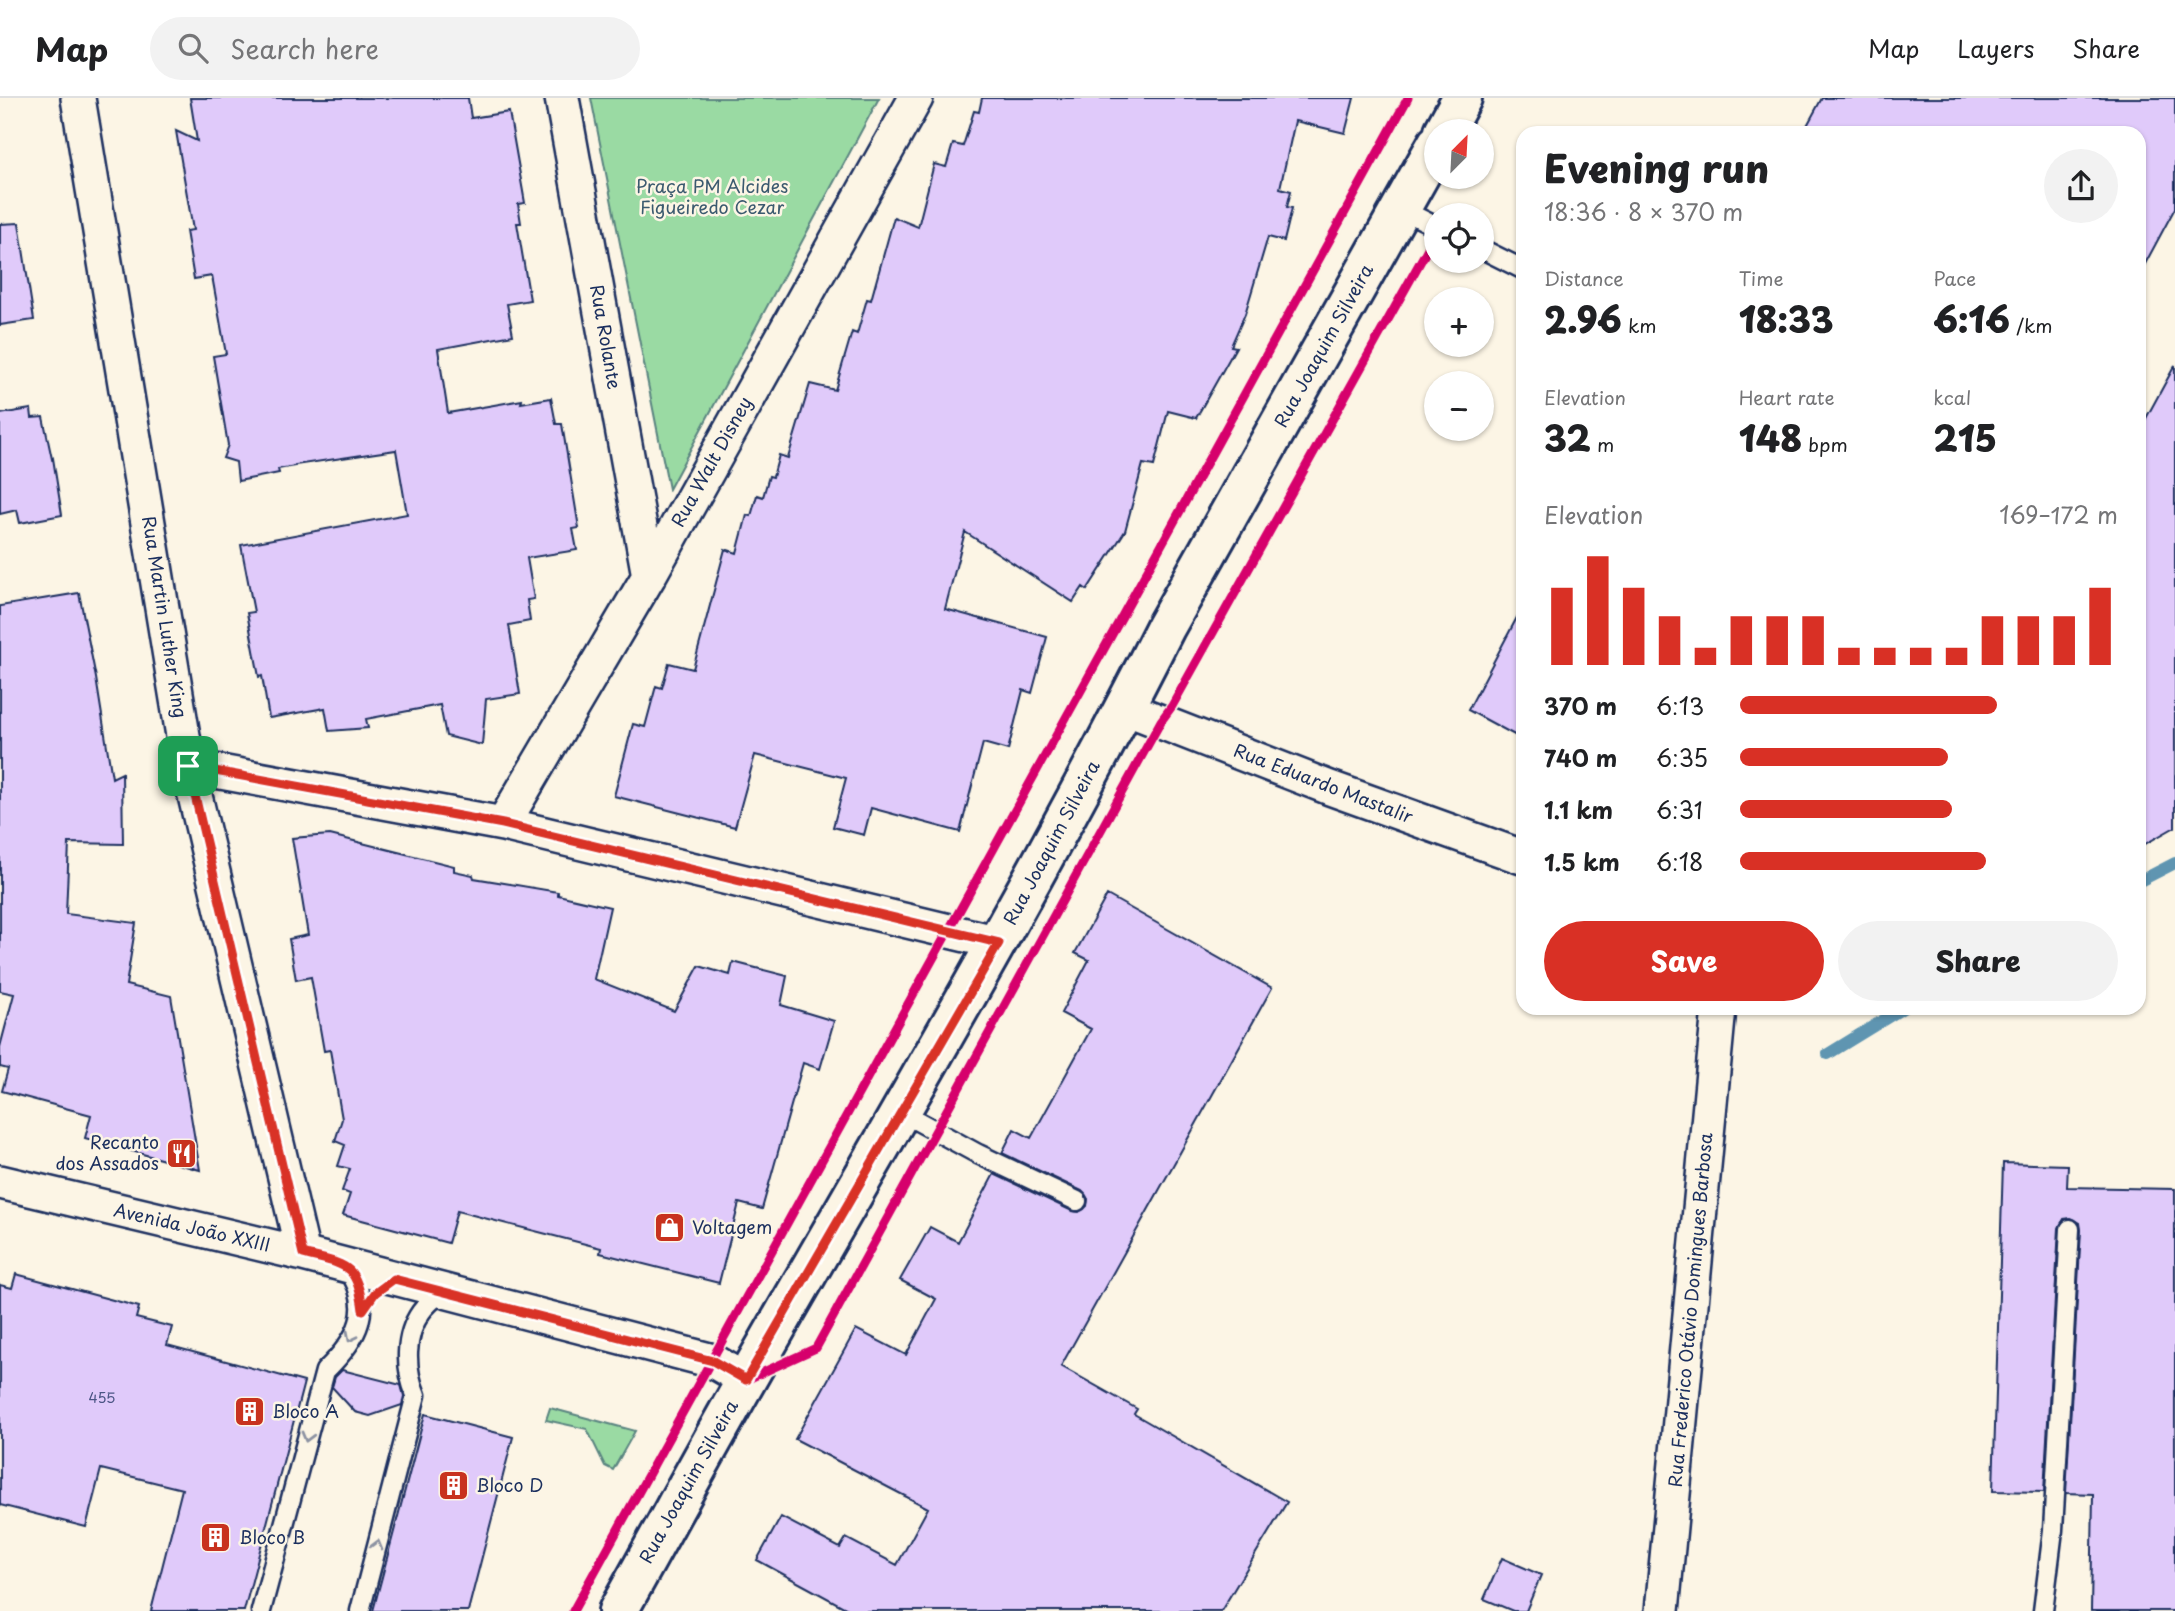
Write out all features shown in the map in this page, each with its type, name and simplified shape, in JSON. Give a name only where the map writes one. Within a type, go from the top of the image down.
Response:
[{"type":"street","name":"Rua Martin Luther King","points":[[78,98],[188,766],[303,1254]]},
{"type":"street","name":"Rua Rolante","points":[[562,98],[649,576]]},
{"type":"street","name":"Rua Walt Disney","points":[[503,824],[649,576],[916,98]]},
{"type":"street","points":[[1451,119],[1462,98]]},
{"type":"street","name":"Rua Joaquim Silveira","points":[[618,1611],[746,1380],[999,943],[1165,628],[1424,167]]},
{"type":"street","name":"Rua Eduardo Mastalir","points":[[1125,708],[1331,788],[1516,855]]},
{"type":"street","points":[[188,766],[503,824],[999,943]]},
{"type":"street","name":"Rua Frederico Otávio Domingues Barbosa","points":[[1662,1611],[1718,1015]]},
{"type":"street","name":"Avenida João XXIII","points":[[0,1182],[303,1254],[713,1361],[746,1380]]},
{"type":"lane","points":[[1401,209],[1424,220]]},
{"type":"lane","points":[[1494,255],[1516,267]]},
{"type":"lane","points":[[901,1112],[978,1154],[1077,1201]]},
{"type":"lane","points":[[2043,1611],[2053,1530],[2070,1229]]},
{"type":"lane","points":[[346,1266],[356,1279],[363,1310]]},
{"type":"lane","points":[[261,1611],[325,1371],[342,1356],[363,1310],[375,1293],[397,1279],[408,1296],[413,1326],[408,1369],[416,1395],[360,1611]]},
{"type":"lane","points":[[413,1326],[422,1311],[441,1292]]},
{"type":"green space","name":"Praça PM Alcides Figueiredo Cezar","points":[[591,98],[879,98],[669,489]]},
{"type":"green space","points":[[550,1408],[635,1431],[613,1470],[605,1466],[587,1429],[546,1420]]},
{"type":"building","points":[[190,98],[468,98],[471,118],[509,112],[525,203],[518,204],[521,223],[517,223],[530,300],[507,304],[513,335],[438,349],[448,413],[522,400],[521,403],[551,398],[556,424],[562,424],[579,528],[573,529],[577,550],[527,558],[534,599],[527,600],[530,621],[509,625],[520,694],[486,699],[482,745],[446,736],[440,705],[366,719],[368,728],[329,731],[325,708],[269,718],[247,613],[254,612],[241,545],[407,514],[396,450],[295,465],[278,469],[279,473],[238,481],[236,462],[223,458],[228,445],[213,356],[226,354],[212,276],[194,279],[186,231],[193,230],[176,131],[197,141]]},
{"type":"building","points":[[982,98],[1354,98],[1345,133],[1295,121],[1280,188],[1291,191],[1287,207],[1292,208],[1284,241],[1268,237],[1245,314],[1231,346],[1236,347],[1196,418],[1168,411],[1154,466],[1143,464],[1125,531],[1087,590],[1083,587],[1073,602],[965,532],[945,609],[1047,637],[1032,693],[1023,690],[1008,750],[983,743],[960,832],[871,808],[864,835],[833,827],[846,778],[755,755],[735,827],[614,796],[633,724],[645,727],[656,686],[662,688],[669,663],[693,669],[725,549],[737,553],[747,515],[751,516],[757,495],[763,497],[769,476],[773,477],[779,455],[788,458],[810,384],[835,390],[852,332],[857,334],[867,299],[871,300],[894,217],[918,227],[934,164],[946,167],[953,144],[963,146],[974,111],[979,112]]},
{"type":"building","points":[[1822,98],[2175,98],[2175,208],[2146,262],[2146,126],[1807,126]]},
{"type":"building","points":[[19,223],[34,320],[0,325],[0,224]]},
{"type":"building","points":[[2175,365],[2175,827],[2146,843],[2146,418]]},
{"type":"building","points":[[31,409],[32,418],[43,417],[62,515],[20,523],[17,510],[0,514],[0,414]]},
{"type":"building","points":[[79,593],[112,778],[122,773],[123,844],[69,843],[66,914],[136,923],[126,985],[171,996],[200,1170],[85,1138],[91,1115],[2,1091],[8,1069],[0,1067],[0,1047],[14,994],[0,991],[0,606]]},
{"type":"building","points":[[1516,619],[1516,736],[1468,710]]},
{"type":"building","points":[[330,835],[454,866],[454,871],[473,875],[474,878],[558,892],[558,895],[610,907],[594,979],[674,1011],[699,966],[730,975],[733,962],[787,976],[781,1005],[834,1021],[820,1069],[803,1063],[762,1209],[739,1203],[719,1283],[600,1253],[601,1248],[457,1211],[448,1243],[343,1215],[350,1194],[342,1191],[350,1169],[338,1166],[345,1145],[335,1141],[342,1119],[330,1050],[324,1051],[311,977],[296,980],[289,939],[308,935],[292,838]]},
{"type":"building","points":[[1107,895],[1272,988],[1061,1366],[1137,1409],[1134,1414],[1287,1502],[1221,1611],[851,1611],[757,1560],[781,1517],[840,1548],[846,1538],[897,1565],[928,1508],[795,1439],[856,1329],[906,1355],[936,1299],[900,1280],[930,1227],[958,1242],[994,1174],[1072,1211],[1079,1212],[1087,1206],[1088,1199],[1082,1191],[1002,1153],[1014,1129],[1031,1138],[1091,1029],[1061,1013],[1089,960],[1075,953]]},
{"type":"building","points":[[2003,1163],[2068,1165],[2067,1187],[2175,1189],[2175,1611],[2091,1611],[2093,1494],[2066,1493],[2081,1230],[2080,1223],[2071,1218],[2064,1219],[2059,1228],[2044,1492],[1993,1491]]},
{"type":"building","points":[[16,1274],[139,1307],[136,1318],[172,1327],[167,1345],[304,1382],[244,1611],[151,1611],[182,1489],[101,1469],[86,1527],[0,1505],[0,1285],[12,1288]]},
{"type":"building","points":[[342,1370],[401,1385],[404,1396],[402,1405],[370,1416],[355,1412],[332,1387],[335,1377]]},
{"type":"building","name":"Bloco D","points":[[425,1414],[513,1437],[468,1611],[373,1611]]},
{"type":"building","points":[[1502,1558],[1541,1575],[1526,1611],[1513,1611],[1484,1599]]},
{"type":"waterway","points":[[2146,878],[2175,863]]},
{"type":"waterway","points":[[1828,1054],[1892,1015]]},
{"type":"cycle path","points":[[573,1611],[1408,98]]},
{"type":"cycle path","points":[[713,1361],[746,1380],[816,1348],[1161,721],[1172,706],[1424,255]]},
{"type":"place","name":"Recanto dos Assados","points":[[182,1153]]},
{"type":"place","name":"Voltagem","points":[[669,1228]]},
{"type":"place","name":"Bloco A","points":[[249,1412]]},
{"type":"place","name":"Bloco D","points":[[453,1486]]},
{"type":"place","name":"Bloco B","points":[[216,1538]]},
{"type":"route","points":[[188,766],[503,824],[999,943],[746,1380],[713,1361],[394,1279],[375,1293],[363,1310],[356,1279],[346,1266],[303,1254],[188,766]]}]
